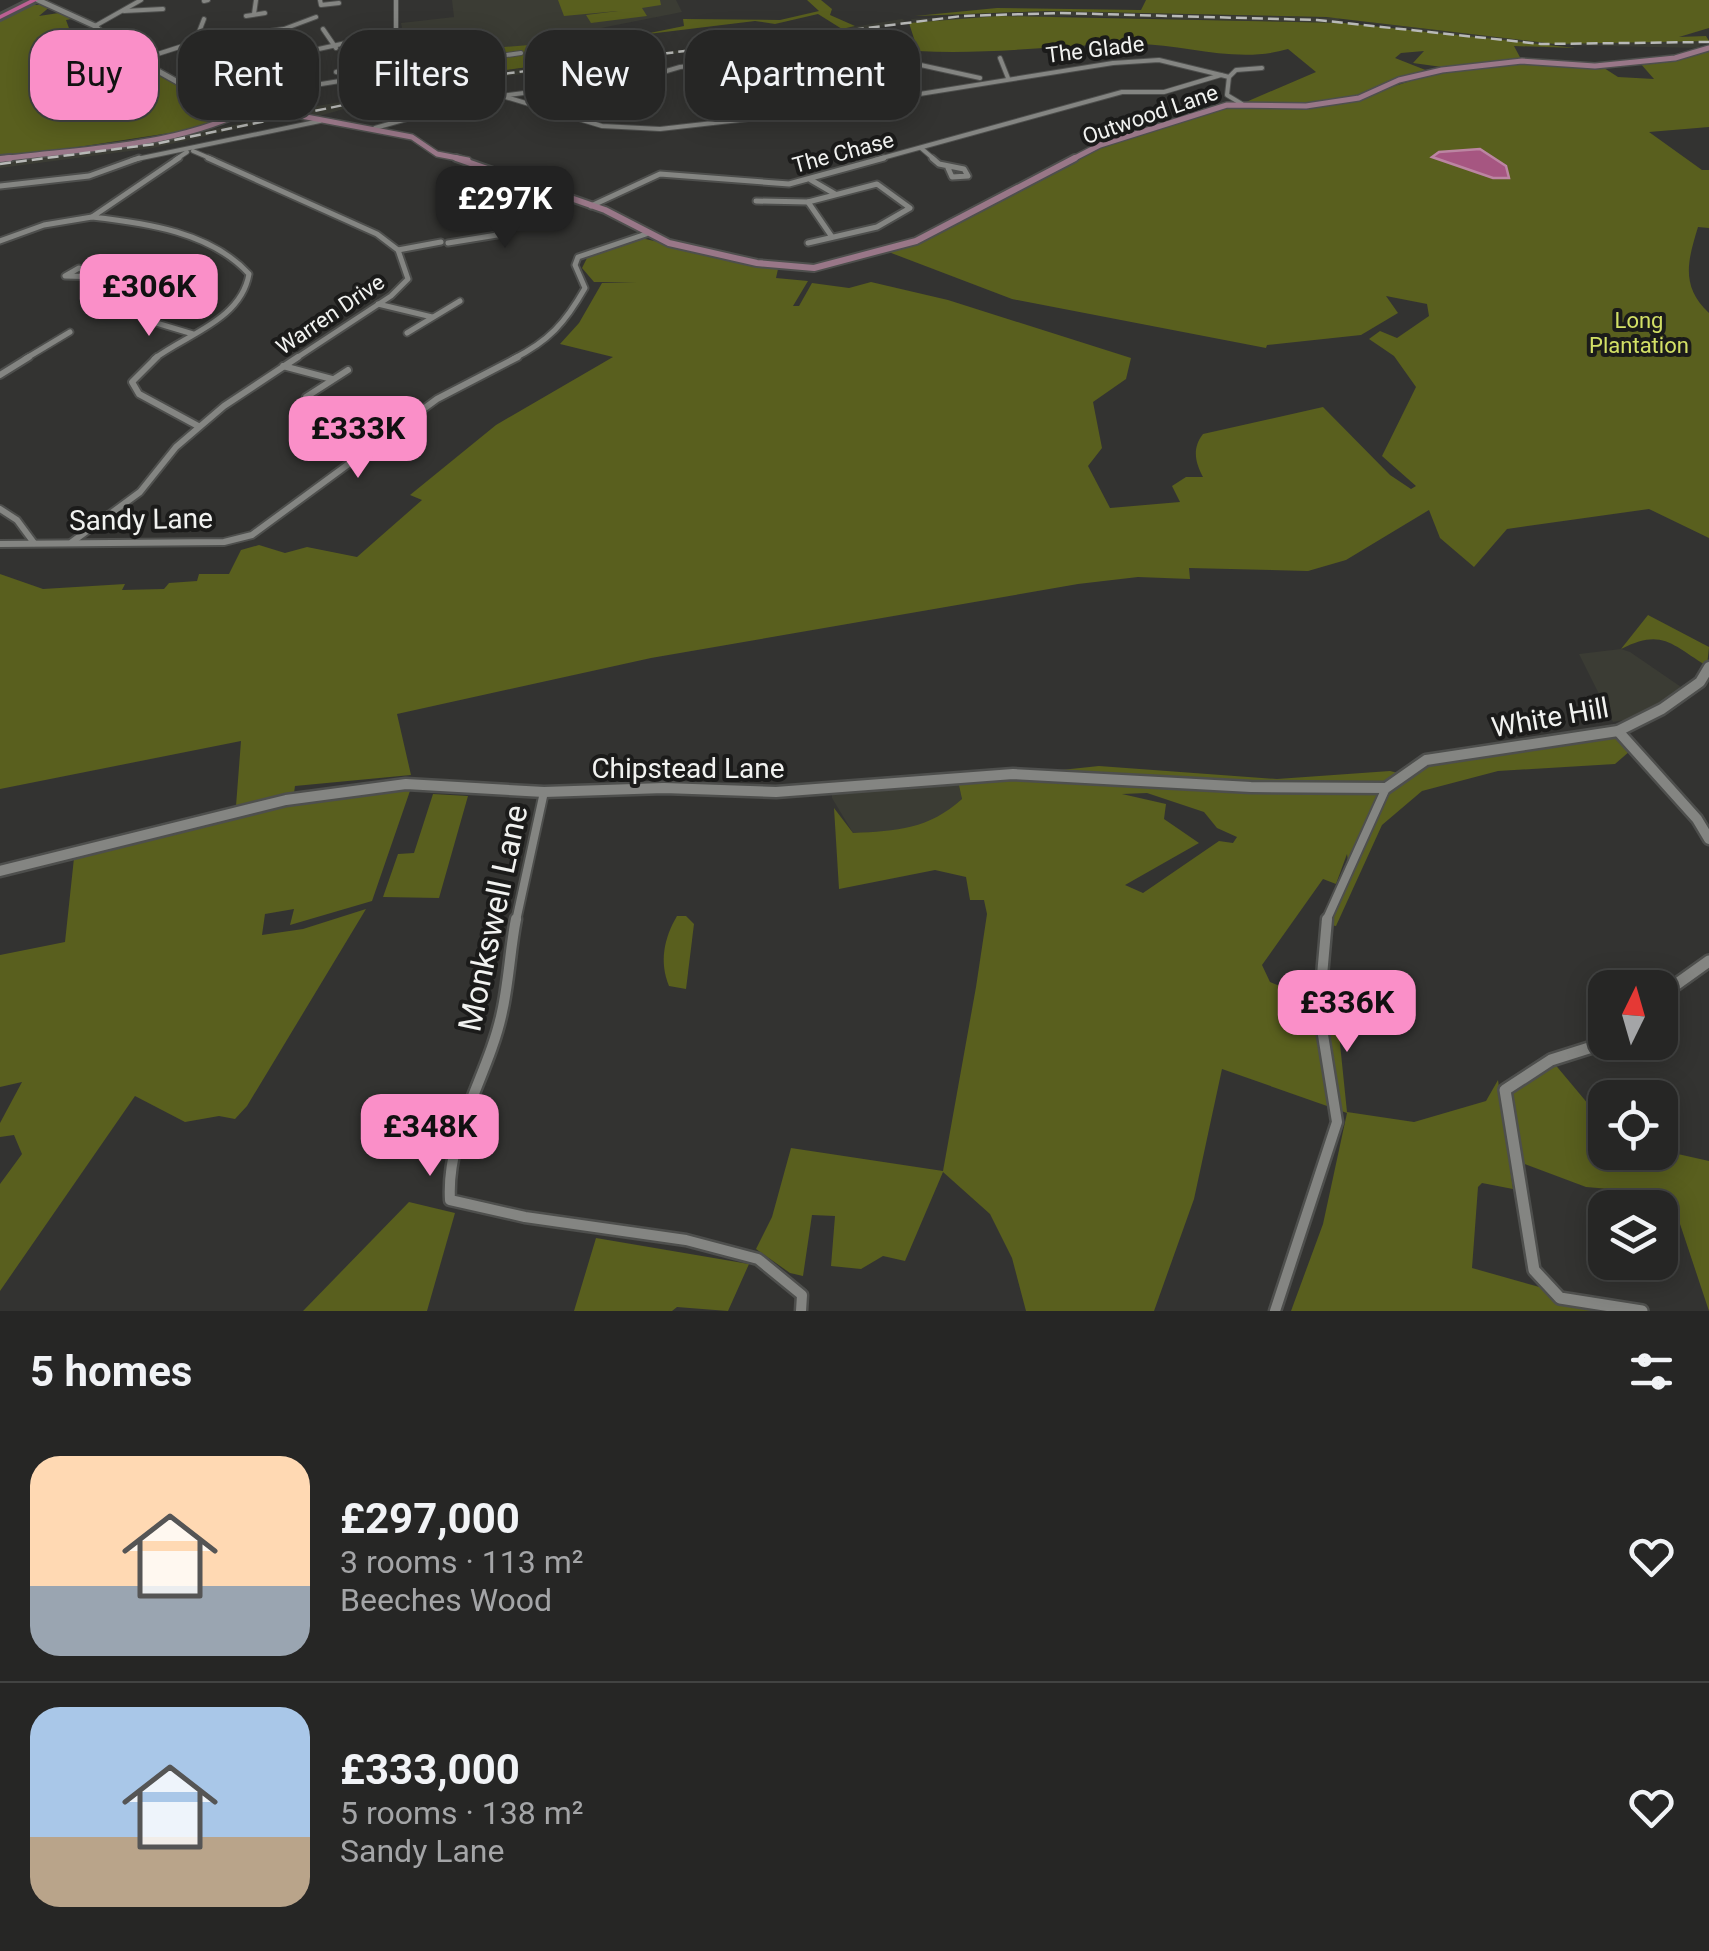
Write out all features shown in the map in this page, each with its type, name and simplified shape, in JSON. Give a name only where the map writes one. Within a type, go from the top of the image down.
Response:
[{"type":"highway","points":[[0,16],[31,1]]},
{"type":"main road","name":"Outwood Lane","points":[[316,120],[419,139],[437,154],[481,163],[506,178],[617,215],[646,234],[739,260],[814,268],[916,241],[1100,145],[1242,104],[1306,106],[1359,98],[1398,80],[1442,70],[1516,62],[1595,66],[1675,58],[1709,48]]},
{"type":"main road","points":[[0,159],[130,143],[222,126],[233,120]]},
{"type":"street","points":[[95,26],[141,0]]},
{"type":"street","points":[[254,14],[256,0]]},
{"type":"street","points":[[320,0],[321,5],[339,4]]},
{"type":"street","points":[[396,0],[396,30]]},
{"type":"street","points":[[31,1],[50,4]]},
{"type":"street","points":[[31,1],[50,4],[98,30]]},
{"type":"street","points":[[119,11],[164,9]]},
{"type":"street","points":[[246,16],[265,12]]},
{"type":"street","points":[[284,30],[316,17]]},
{"type":"street","points":[[200,30],[204,19]]},
{"type":"street","points":[[323,29],[336,48]]},
{"type":"street","points":[[319,51],[339,47]]},
{"type":"street","points":[[505,55],[521,53]]},
{"type":"street","points":[[1000,58],[1008,78]]},
{"type":"street","name":"The Glade","points":[[505,97],[602,126],[660,129],[816,110],[991,79],[1154,60],[1229,78]]},
{"type":"street","points":[[920,67],[991,79]]},
{"type":"street","points":[[1242,104],[1227,95],[1229,78],[1234,71],[1262,68]]},
{"type":"street","name":"The Chase","points":[[591,206],[660,174],[768,186],[810,180],[1122,92],[1164,92],[1222,75]]},
{"type":"street","points":[[964,76],[968,83]]},
{"type":"street","points":[[375,128],[399,120]]},
{"type":"street","points":[[0,186],[88,176],[141,157],[190,152],[320,121]]},
{"type":"street","points":[[922,148],[948,168]]},
{"type":"street","points":[[92,216],[190,152]]},
{"type":"street","name":"Warren Drive","points":[[72,542],[140,492],[198,426],[378,304],[408,279],[398,250],[365,227],[190,152]]},
{"type":"street","points":[[463,208],[477,203],[483,189],[506,178]]},
{"type":"street","points":[[810,180],[835,194]]},
{"type":"street","points":[[756,201],[808,202],[876,184],[902,198],[910,208],[902,216],[852,235],[808,243]]},
{"type":"street","points":[[808,202],[822,216],[832,236]]},
{"type":"street","points":[[0,242],[44,225],[92,216],[146,222],[230,256],[244,267],[250,286],[241,301],[150,362],[132,382],[139,394],[198,426]]},
{"type":"street","points":[[398,250],[497,236],[496,228],[488,226]]},
{"type":"street","points":[[629,237],[634,228]]},
{"type":"street","name":"Sandy Lane","points":[[0,544],[224,542],[258,531],[437,399],[545,343],[565,324],[585,288],[575,265],[578,257],[646,234]]},
{"type":"street","points":[[82,276],[108,279],[131,307],[145,312],[144,319],[193,334]]},
{"type":"street","points":[[407,333],[460,300]]},
{"type":"street","points":[[378,304],[432,318]]},
{"type":"street","points":[[0,375],[70,332]]},
{"type":"street","points":[[49,346],[60,349]]},
{"type":"street","points":[[283,366],[332,379]]},
{"type":"street","points":[[304,406],[306,396],[348,370]]},
{"type":"street","points":[[0,508],[17,520],[34,543]]},
{"type":"street","name":"White Hill","points":[[1386,788],[1426,760],[1618,731],[1700,682],[1709,667]]},
{"type":"street","points":[[1618,731],[1697,819],[1709,840]]},
{"type":"street","name":"Chipstead Lane","points":[[0,871],[286,800],[406,784],[544,792],[664,788],[776,792],[1013,774],[1250,787],[1386,788]]},
{"type":"street","points":[[1275,1311],[1337,1122],[1320,1010],[1324,927],[1386,788]]},
{"type":"street","name":"Monkswell Lane","points":[[544,792],[512,943],[502,1014],[462,1126],[450,1200],[525,1216],[686,1240],[758,1259],[802,1295],[801,1311]]},
{"type":"street","points":[[1678,983],[1709,960]]},
{"type":"street","points":[[1588,1048],[1552,1060],[1505,1090],[1527,1246],[1542,1283],[1560,1298],[1576,1304],[1642,1311]]},
{"type":"shaded area","points":[[452,0],[676,0],[682,12],[599,30],[525,30],[525,51],[505,54],[505,30],[402,30],[401,23],[454,17]]},
{"type":"shaded area","points":[[1046,11],[1338,18],[1343,23],[1071,16],[913,23],[911,19]]},
{"type":"shaded area","points":[[902,19],[909,23],[856,30],[834,30]]},
{"type":"shaded area","points":[[1349,20],[1555,44],[1701,41],[1699,48],[1513,44]]},
{"type":"shaded area","points":[[685,49],[685,53],[665,55],[665,52]]},
{"type":"shaded area","points":[[525,68],[525,74],[505,76],[505,70]]},
{"type":"shaded area","points":[[339,102],[339,110],[319,116],[319,106]]},
{"type":"shaded area","points":[[258,120],[278,120],[153,148],[0,168],[0,160],[151,141]]},
{"type":"shaded area","points":[[1480,149],[1506,166],[1509,178],[1493,178],[1432,157],[1439,152]]},
{"type":"shaded area","points":[[1621,649],[1684,689],[1635,718],[1613,722],[1579,654]]},
{"type":"shaded area","points":[[958,781],[962,799],[943,817],[909,831],[853,833],[832,798],[832,789]]},
{"type":"green space","points":[[558,0],[660,0],[661,5],[642,8],[647,16],[591,23],[586,15],[618,11],[564,16]]},
{"type":"green space","points":[[807,0],[821,0],[832,9],[830,15],[855,26],[842,29],[818,14],[775,24],[755,21],[664,30],[684,26],[683,19],[780,20],[819,11]]},
{"type":"green space","points":[[1146,0],[1709,0],[1709,28],[1679,37],[1706,36],[1709,41],[1555,44],[1326,17],[1046,11],[915,16],[997,8],[1141,10]]},
{"type":"green space","points":[[31,5],[52,5],[39,16],[65,12],[78,18],[66,20],[70,30],[30,30],[30,120],[158,120],[158,72],[178,82],[178,120],[231,120],[222,125],[0,159],[0,19]]},
{"type":"green space","points":[[999,16],[1344,23],[1576,48],[1514,46],[1522,61],[1449,68],[1413,63],[1424,51],[1401,53],[1395,58],[1428,71],[1339,100],[1270,106],[1246,102],[1316,72],[1288,49],[1248,55],[1128,44],[920,51],[920,30],[911,30],[909,23]]},
{"type":"green space","points":[[525,45],[525,67],[505,70],[505,47]]},
{"type":"green space","name":"Long Plantation","points":[[1709,51],[1709,127],[1649,132],[1702,170],[1709,170],[1709,228],[1698,227],[1689,272],[1694,293],[1709,313],[1709,538],[1649,509],[1507,529],[1474,567],[1440,538],[1429,510],[1346,560],[1308,571],[1189,568],[1190,579],[1138,577],[1078,584],[651,658],[397,714],[411,775],[295,786],[294,793],[236,806],[241,741],[0,789],[0,574],[43,589],[125,584],[122,590],[164,589],[169,583],[197,581],[199,574],[229,574],[241,550],[259,545],[285,553],[307,547],[357,557],[422,500],[410,495],[496,425],[613,357],[560,344],[579,323],[602,283],[636,282],[594,282],[582,268],[588,256],[641,238],[778,269],[776,278],[808,281],[793,306],[799,306],[812,283],[849,288],[871,282],[948,300],[1131,358],[1126,379],[1093,402],[1102,448],[1088,466],[1110,508],[1180,502],[1172,486],[1186,477],[1203,477],[1196,455],[1203,434],[1323,407],[1390,475],[1411,489],[1416,486],[1382,456],[1416,387],[1394,356],[1369,339],[1380,331],[1397,338],[1429,316],[1427,304],[1386,296],[1398,313],[1361,335],[1266,348],[1012,299],[886,251],[916,241],[1100,145],[1228,106],[1295,108],[1341,103],[1442,71],[1520,64],[1604,68],[1618,77],[1654,79],[1640,63]]},
{"type":"green space","points":[[1648,615],[1709,647],[1707,666],[1675,645],[1657,639],[1621,649]]},
{"type":"green space","points":[[1618,736],[1630,751],[1615,764],[1498,771],[1422,791],[1382,825],[1336,926],[1330,925],[1350,876],[1347,854],[1336,884],[1323,879],[1262,965],[1270,982],[1316,1001],[1326,991],[1335,995],[1347,1112],[1414,1122],[1486,1101],[1498,1080],[1513,1189],[1482,1183],[1478,1187],[1472,1268],[1543,1288],[1563,1305],[1604,1311],[1291,1311],[1323,1224],[1347,1113],[1222,1069],[1194,1199],[1154,1311],[1026,1311],[1012,1258],[990,1214],[943,1172],[905,1261],[883,1256],[861,1269],[831,1266],[835,1216],[812,1215],[803,1276],[790,1273],[756,1249],[772,1217],[791,1148],[943,1171],[976,987],[987,914],[984,900],[970,900],[966,877],[935,870],[839,889],[834,808],[853,833],[884,831],[925,822],[950,809],[962,799],[958,781],[1099,766],[1277,779],[1390,771],[1410,776],[1429,763]],"holes":[[[1147,793],[1204,812],[1217,828],[1237,837],[1233,843],[1219,841],[1143,893],[1125,885],[1199,843],[1164,819],[1166,804],[1122,794]]]},
{"type":"green space","points":[[411,788],[372,901],[290,925],[294,909],[265,914],[262,935],[303,929],[366,909],[247,1106],[235,1119],[219,1116],[185,1122],[135,1096],[0,1291],[0,1184],[22,1154],[14,1135],[0,1137],[0,1123],[22,1082],[0,1087],[0,955],[65,942],[74,858],[280,806]]},
{"type":"green space","points":[[433,794],[468,796],[439,898],[383,897],[398,854],[414,853]]},
{"type":"green space","points":[[677,916],[686,916],[694,924],[686,989],[669,986],[664,968],[666,941]]},
{"type":"green space","points":[[1553,1062],[1588,1104],[1588,1170],[1678,1170],[1678,1154],[1709,1161],[1709,1311],[1678,1218],[1678,1190],[1586,1187],[1522,1163],[1510,1093]]},
{"type":"green space","points":[[409,1202],[455,1213],[427,1311],[303,1311]]},
{"type":"green space","points":[[596,1238],[749,1264],[728,1311],[677,1307],[672,1311],[574,1311]]},
{"type":"railway","points":[[0,164],[155,144],[479,77],[962,16],[1060,13],[1317,20],[1541,44],[1709,42]]}]
